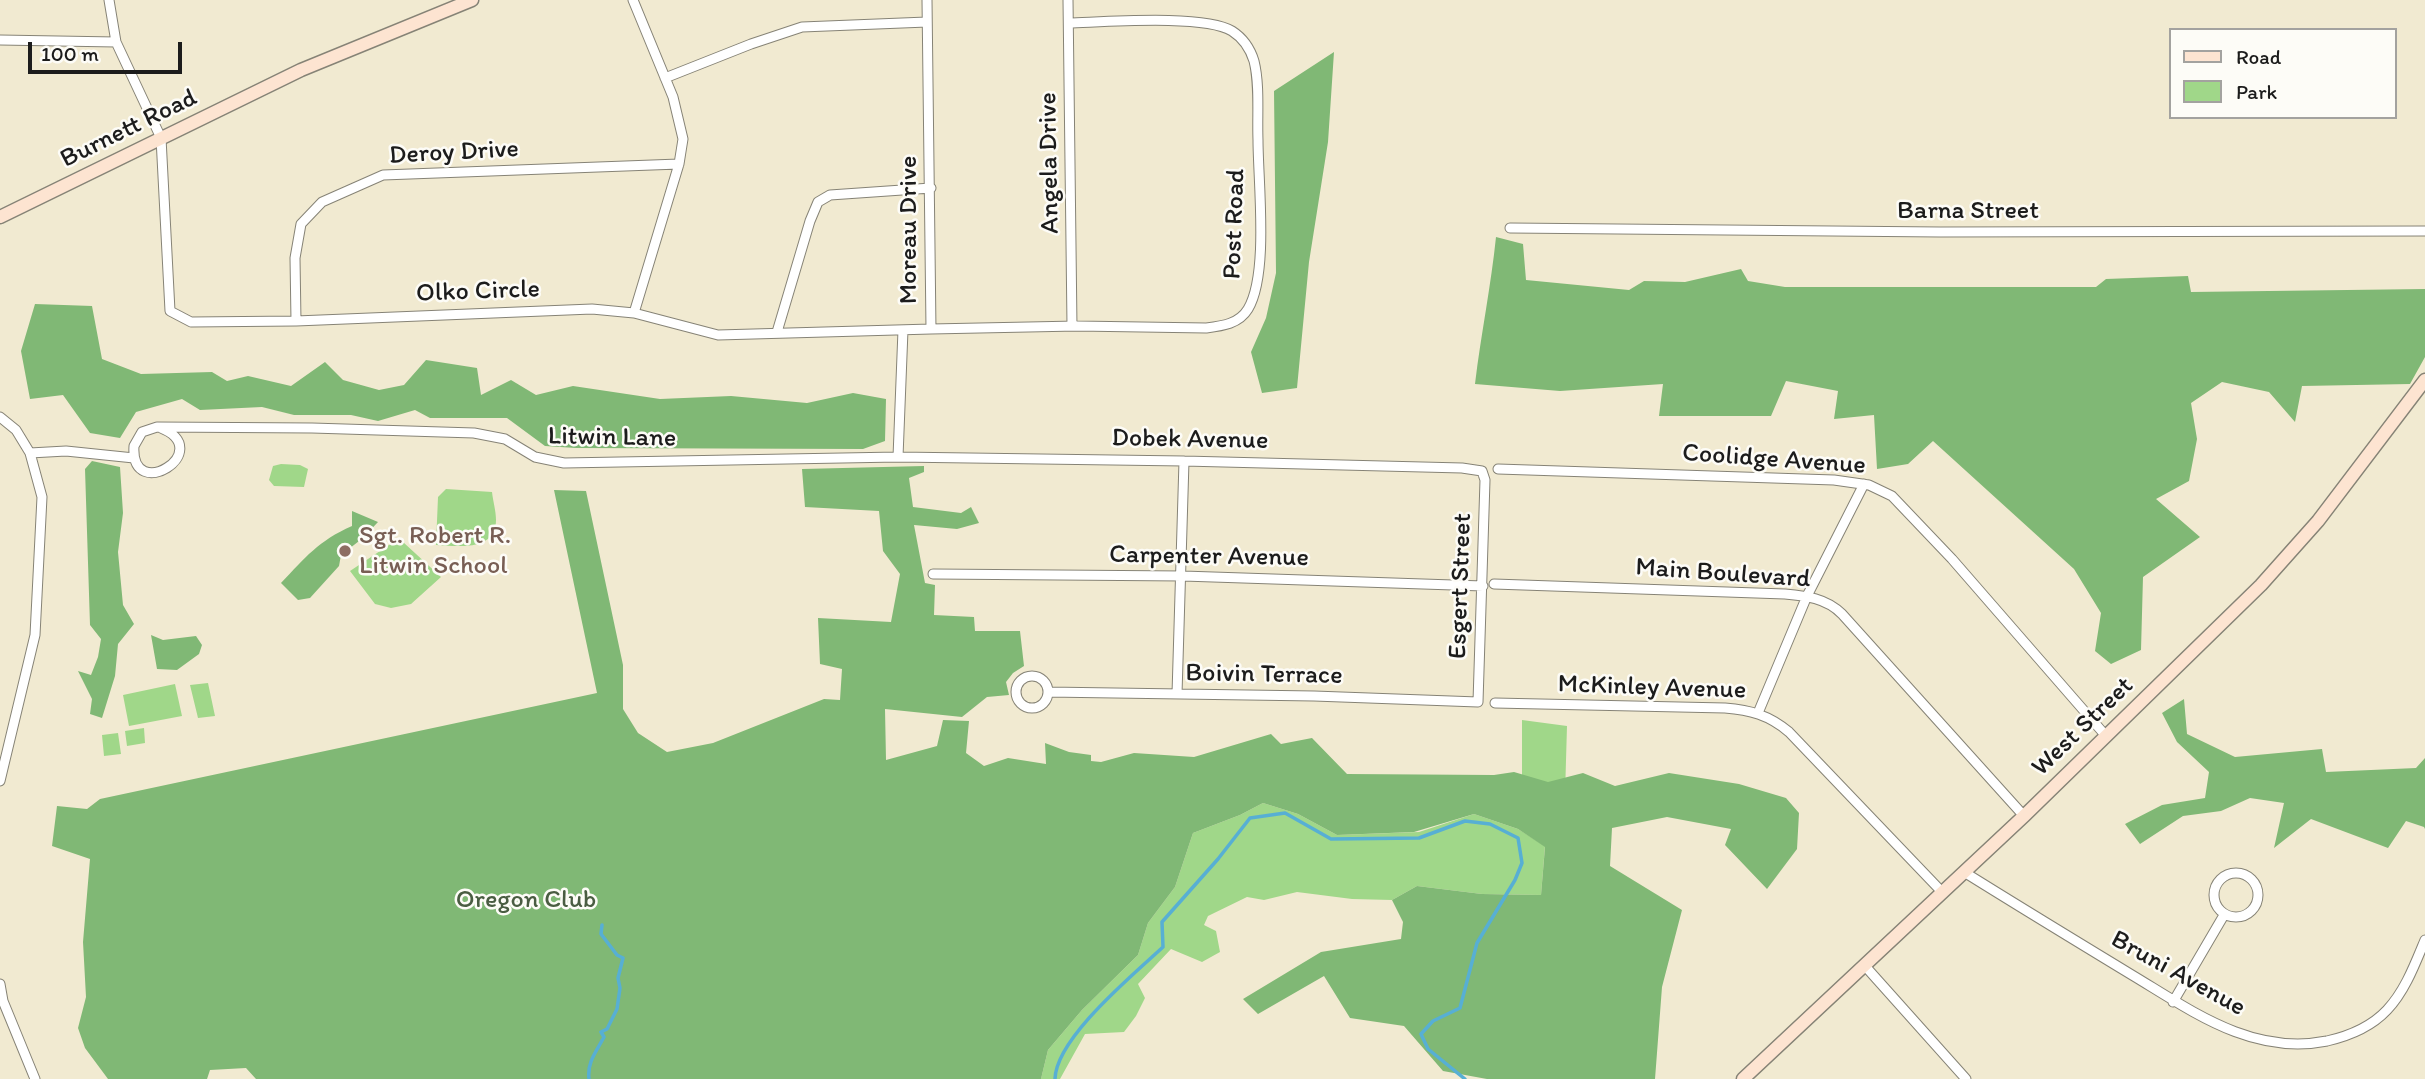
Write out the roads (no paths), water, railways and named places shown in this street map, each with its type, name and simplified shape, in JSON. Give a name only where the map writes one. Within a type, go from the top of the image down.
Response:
[{"type":"main road","name":"Burnett Road","points":[[0,217],[339,52],[472,0]]},
{"type":"main road","name":"West Street","points":[[1750,1077],[2261,585],[2318,521],[2425,380]]},
{"type":"street","points":[[109,0],[117,41],[161,138]]},
{"type":"street","points":[[633,0],[673,97],[683,139],[679,164],[634,313]]},
{"type":"street","name":"Moreau Drive","points":[[634,313],[718,335],[930,329],[927,0]]},
{"type":"street","name":"Angela Drive","points":[[1068,0],[1072,326]]},
{"type":"street","points":[[665,78],[803,27],[927,22]]},
{"type":"street","name":"Post Road","points":[[930,329],[1072,326],[1206,328],[1237,321],[1246,313],[1254,296],[1259,253],[1255,65],[1241,37],[1224,27],[1200,23],[1069,23]]},
{"type":"street","points":[[0,40],[117,41]]},
{"type":"street","name":"Olko Circle","points":[[161,138],[170,311],[191,323],[592,309],[634,313]]},
{"type":"street","name":"Deroy Drive","points":[[296,321],[295,258],[301,224],[322,202],[383,175],[679,164]]},
{"type":"street","points":[[777,332],[818,202],[830,195],[930,188]]},
{"type":"street","name":"Barna Street","points":[[1510,228],[1900,232],[2425,231]]},
{"type":"street","points":[[898,457],[903,330]]},
{"type":"street","points":[[0,418],[16,430],[30,453],[42,497],[35,635],[0,780]]},
{"type":"street","points":[[149,428],[161,428],[170,432],[178,444],[178,454],[174,463],[162,472],[153,472],[140,466],[134,458],[134,446],[139,435],[149,428]]},
{"type":"street","name":"Litwin Lane","points":[[161,428],[312,428],[474,433],[510,441],[541,460],[567,463],[898,457]]},
{"type":"street","points":[[30,453],[66,451],[134,458]]},
{"type":"street","name":"Dobek Avenue","points":[[898,457],[1184,461],[1462,468],[1482,471]]},
{"type":"street","points":[[1177,694],[1184,461]]},
{"type":"street","name":"Coolidge Avenue","points":[[1498,468],[1834,480],[1884,490],[1952,559],[2106,736]]},
{"type":"street","name":"Esgert Street","points":[[1478,702],[1485,480],[1482,471]]},
{"type":"street","points":[[1758,713],[1807,596],[1864,484]]},
{"type":"street","name":"Carpenter Avenue","points":[[933,574],[1180,576],[1483,586]]},
{"type":"street","name":"Main Boulevard","points":[[1494,584],[1807,596],[1829,603],[1842,614],[2024,816]]},
{"type":"street","name":"Boivin Terrace","points":[[1048,692],[1478,702]]},
{"type":"street","name":"McKinley Avenue","points":[[1495,703],[1725,708],[1758,713],[1789,732],[1943,892]]},
{"type":"street","name":"Bruni Avenue","points":[[1964,872],[2173,1002],[2219,1026],[2266,1042],[2298,1044],[2332,1040],[2362,1028],[2387,1010],[2403,988],[2425,940]]},
{"type":"street","points":[[2231,874],[2248,877],[2257,891],[2255,907],[2241,917],[2224,915],[2214,901],[2217,884],[2231,874]]},
{"type":"street","points":[[2173,1002],[2224,915]]},
{"type":"street","points":[[1865,966],[1966,1079]]},
{"type":"street","points":[[0,985],[3,1001],[35,1079]]},
{"type":"waterway","points":[[1055,1079],[1068,1045],[1098,1008],[1163,947],[1162,922],[1250,818],[1285,813],[1331,839],[1419,838],[1465,821],[1490,824],[1518,838],[1522,863],[1515,880],[1477,943],[1460,1008],[1433,1021],[1421,1034],[1428,1049],[1465,1079]]},
{"type":"waterway","points":[[589,1079],[591,1062],[604,1037],[601,1032],[607,1029],[617,1009],[620,988],[618,978],[623,958],[617,955],[601,934],[602,925]]},
{"type":"place","name":"Sgt. Robert R. Litwin School","points":[[345,551]]},
{"type":"park label","name":"Oregon Club","points":[[526,900]]}]
